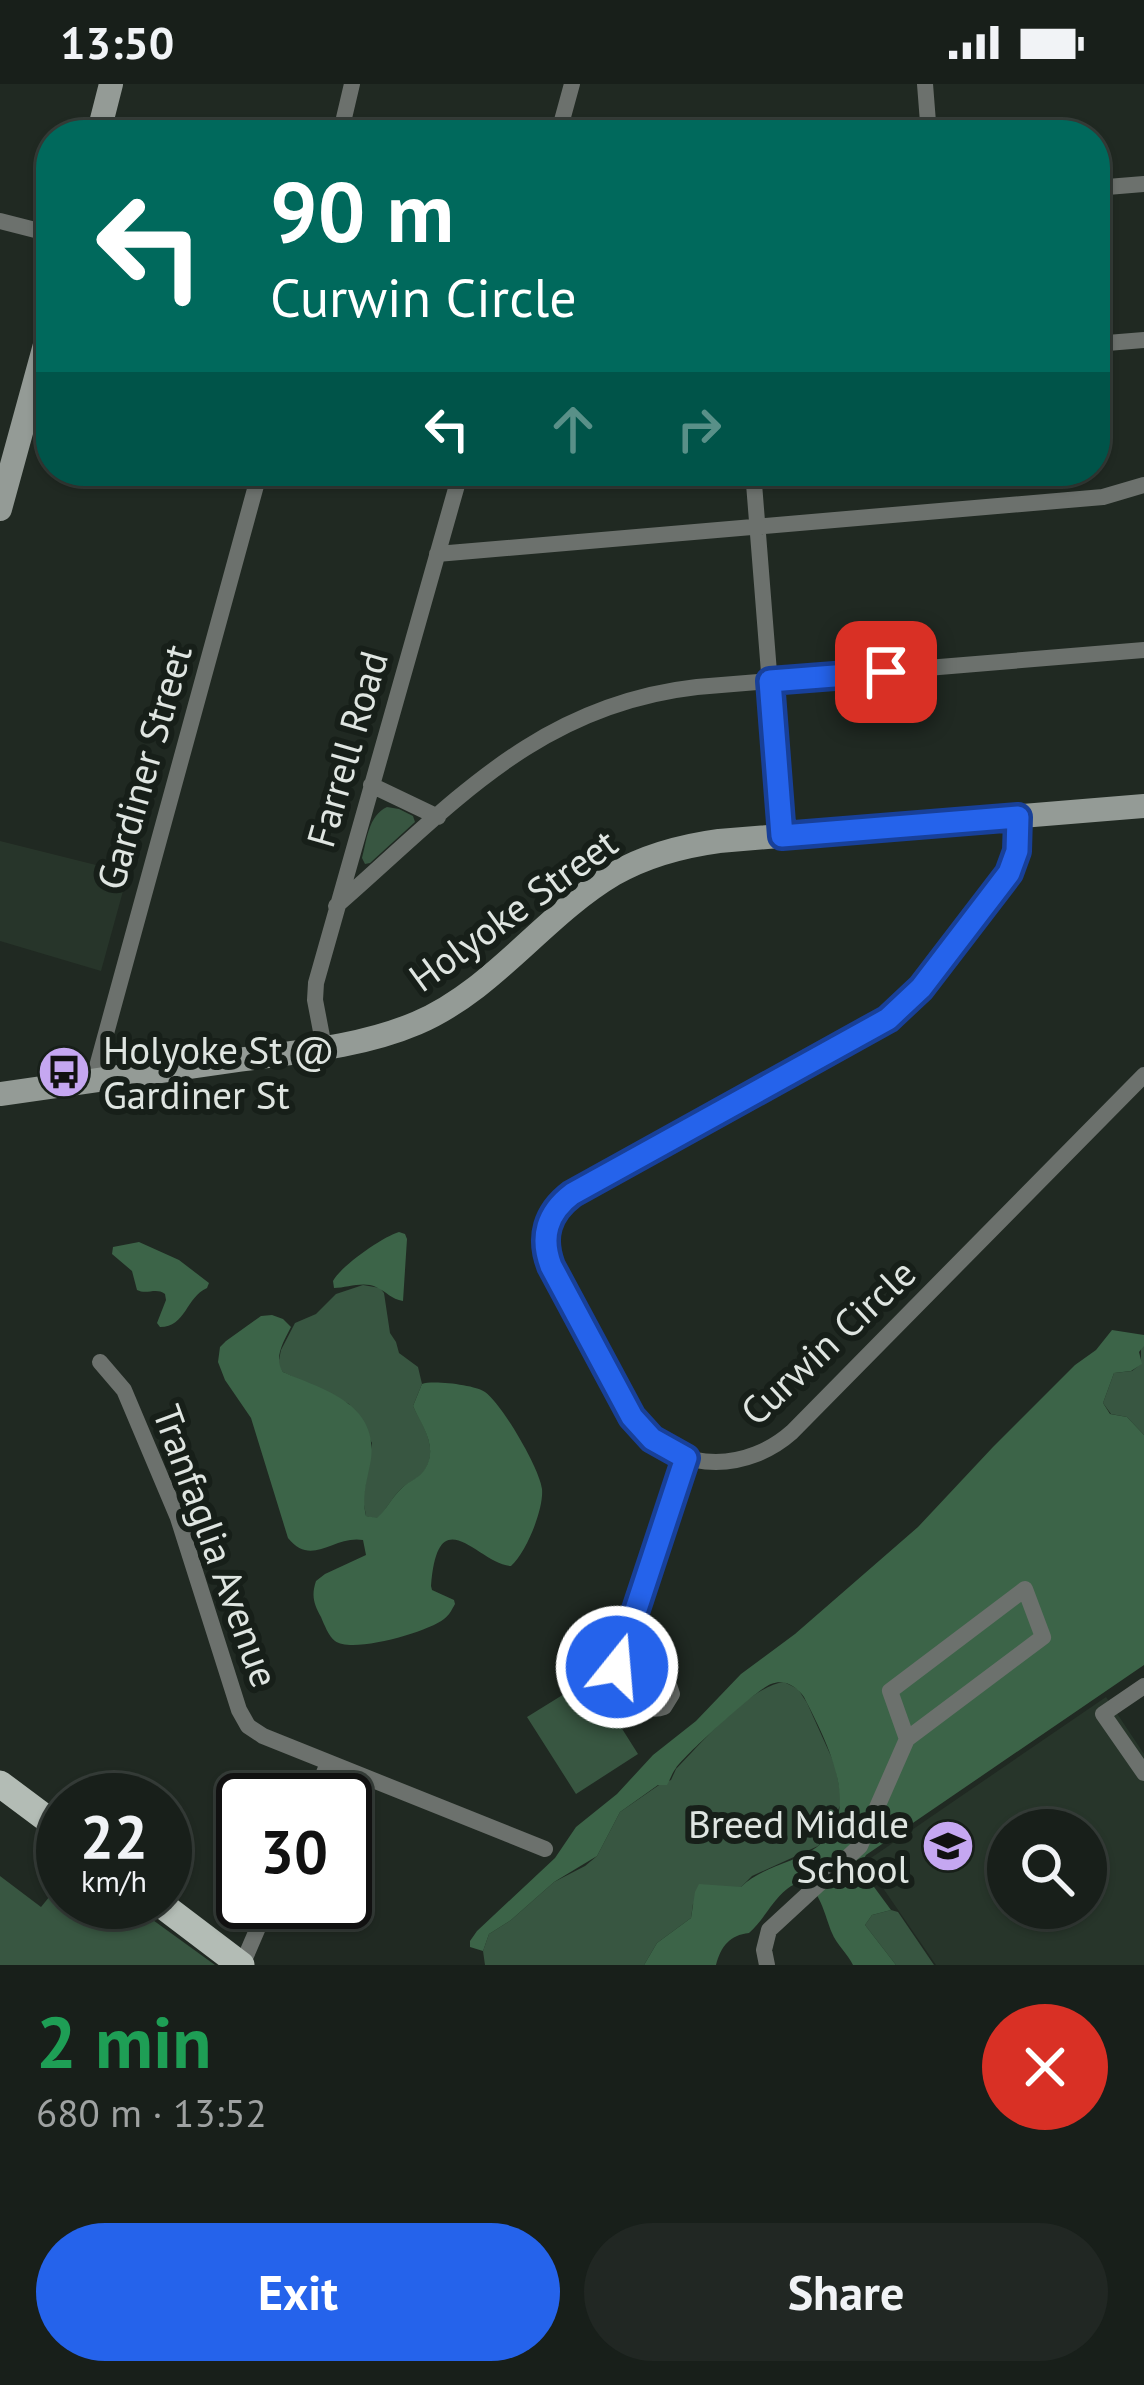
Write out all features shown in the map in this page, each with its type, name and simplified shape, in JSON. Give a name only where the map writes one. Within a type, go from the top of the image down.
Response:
[{"type":"main road","points":[[102,120],[111,84]]},
{"type":"main road","points":[[0,509],[4,480],[36,384]]},
{"type":"main road","name":"Holyoke Street","points":[[0,1094],[324,1047],[402,1029],[443,1010],[476,987],[589,891],[638,862],[691,845],[1144,806]]},
{"type":"main road","points":[[0,1784],[36,1811]]},
{"type":"main road","points":[[192,1928],[242,1965]]},
{"type":"street","points":[[344,120],[352,84]]},
{"type":"street","points":[[562,120],[572,84]]},
{"type":"street","points":[[925,84],[928,120]]},
{"type":"street","points":[[1110,187],[1144,184]]},
{"type":"street","points":[[0,220],[36,230]]},
{"type":"street","points":[[1110,343],[1144,340]]},
{"type":"street","points":[[437,554],[1103,497],[1144,485]]},
{"type":"street","name":"Gardiner Street","points":[[93,1081],[256,486]]},
{"type":"street","name":"Farrell Road","points":[[324,1047],[316,986],[457,486]]},
{"type":"street","points":[[754,486],[782,836]]},
{"type":"street","points":[[336,906],[518,751],[593,711],[634,698],[770,681],[1144,650]]},
{"type":"street","points":[[371,784],[438,817]]},
{"type":"street","points":[[620,1654],[686,1458],[652,1439],[629,1412],[548,1259],[545,1237],[552,1215],[572,1194],[896,1013],[921,988],[1009,873],[1017,851],[1018,817]]},
{"type":"street","name":"Curwin Circle","points":[[686,1458],[739,1461],[784,1439],[1144,1075]]},
{"type":"street","name":"Tranfaglia Avenue","points":[[100,1362],[124,1390],[178,1518],[244,1721],[262,1736],[545,1849]]},
{"type":"street","points":[[766,1965],[769,1930],[860,1846],[908,1739],[1043,1636],[1024,1589],[890,1691],[908,1739]]},
{"type":"street","points":[[1144,1686],[1103,1714],[1144,1773]]},
{"type":"street","points":[[324,1773],[328,1763]]},
{"type":"street","points":[[242,1965],[257,1929]]},
{"type":"shaded area","points":[[0,841],[128,873],[101,971],[0,941]]},
{"type":"shaded area","name":"Breed Middle School","points":[[1106,1697],[1144,1754],[1144,1965],[936,1965],[865,1862]]},
{"type":"green space","points":[[387,807],[413,816],[415,822],[365,864],[362,858],[369,829]]},
{"type":"green space","points":[[399,1232],[407,1239],[403,1301],[371,1285],[334,1288],[337,1275],[353,1260]]},
{"type":"green space","points":[[139,1242],[179,1260],[209,1283],[169,1326],[157,1323],[165,1294],[137,1290],[132,1271],[112,1254],[113,1247]]},
{"type":"green space","points":[[363,1285],[384,1293],[390,1333],[399,1353],[418,1367],[422,1384],[413,1406],[428,1436],[430,1453],[423,1473],[398,1492],[377,1519],[366,1516],[363,1499],[372,1443],[349,1404],[283,1372],[278,1365],[295,1323],[316,1314],[336,1294]]},
{"type":"green space","points":[[272,1315],[291,1327],[279,1355],[283,1372],[345,1401],[366,1424],[371,1459],[366,1516],[377,1518],[429,1460],[427,1436],[413,1406],[422,1384],[454,1384],[485,1392],[528,1453],[542,1489],[528,1541],[511,1566],[461,1542],[442,1545],[431,1586],[455,1604],[435,1624],[390,1640],[357,1645],[335,1641],[327,1630],[314,1600],[316,1581],[366,1555],[363,1540],[306,1550],[288,1538],[251,1418],[218,1362],[226,1341],[261,1316]]},
{"type":"green space","points":[[1112,1330],[1144,1335],[1139,1352],[1142,1364],[1114,1373],[1103,1403],[1110,1414],[1127,1417],[1144,1435],[1144,1665],[866,1855],[863,1872],[891,1910],[872,1915],[865,1925],[896,1965],[853,1965],[834,1937],[817,1896],[805,1884],[797,1884],[781,1894],[749,1933],[727,1943],[716,1965],[644,1965],[657,1943],[691,1918],[699,1884],[741,1887],[758,1874],[808,1853],[831,1832],[840,1795],[830,1753],[804,1697],[781,1682],[763,1689],[722,1723],[683,1760],[667,1785],[658,1785],[620,1812],[597,1856],[554,1882],[489,1934],[483,1951],[470,1947],[477,1931],[555,1858],[576,1827],[696,1721],[741,1674],[795,1634],[918,1527]]},
{"type":"green space","points":[[1141,1346],[1144,1435],[1127,1417],[1111,1414],[1103,1403],[1114,1373],[1132,1371],[1141,1364]]},
{"type":"green space","points":[[590,1678],[638,1754],[576,1794],[527,1717]]},
{"type":"green space","points":[[784,1682],[798,1689],[807,1703],[835,1765],[842,1801],[818,1846],[752,1876],[741,1887],[728,1887],[693,1904],[691,1918],[657,1943],[644,1965],[485,1965],[483,1951],[489,1934],[554,1882],[597,1856],[620,1812],[671,1780],[676,1769],[741,1705]]},
{"type":"green space","points":[[0,1876],[36,1903],[36,1929],[165,1929],[215,1965],[0,1965]]},
{"type":"green space","points":[[898,1912],[934,1965],[896,1965],[865,1925],[872,1915]]},
{"type":"place","name":"Holyoke St @ Gardiner St","points":[[64,1072]]},
{"type":"place","name":"Breed Middle School","points":[[948,1846]]},
{"type":"route","points":[[617,1667],[686,1458],[652,1439],[629,1412],[551,1266],[546,1229],[556,1209],[572,1194],[888,1019],[921,988],[1012,868],[1019,841],[1018,817],[782,836],[770,681],[886,672]]}]
